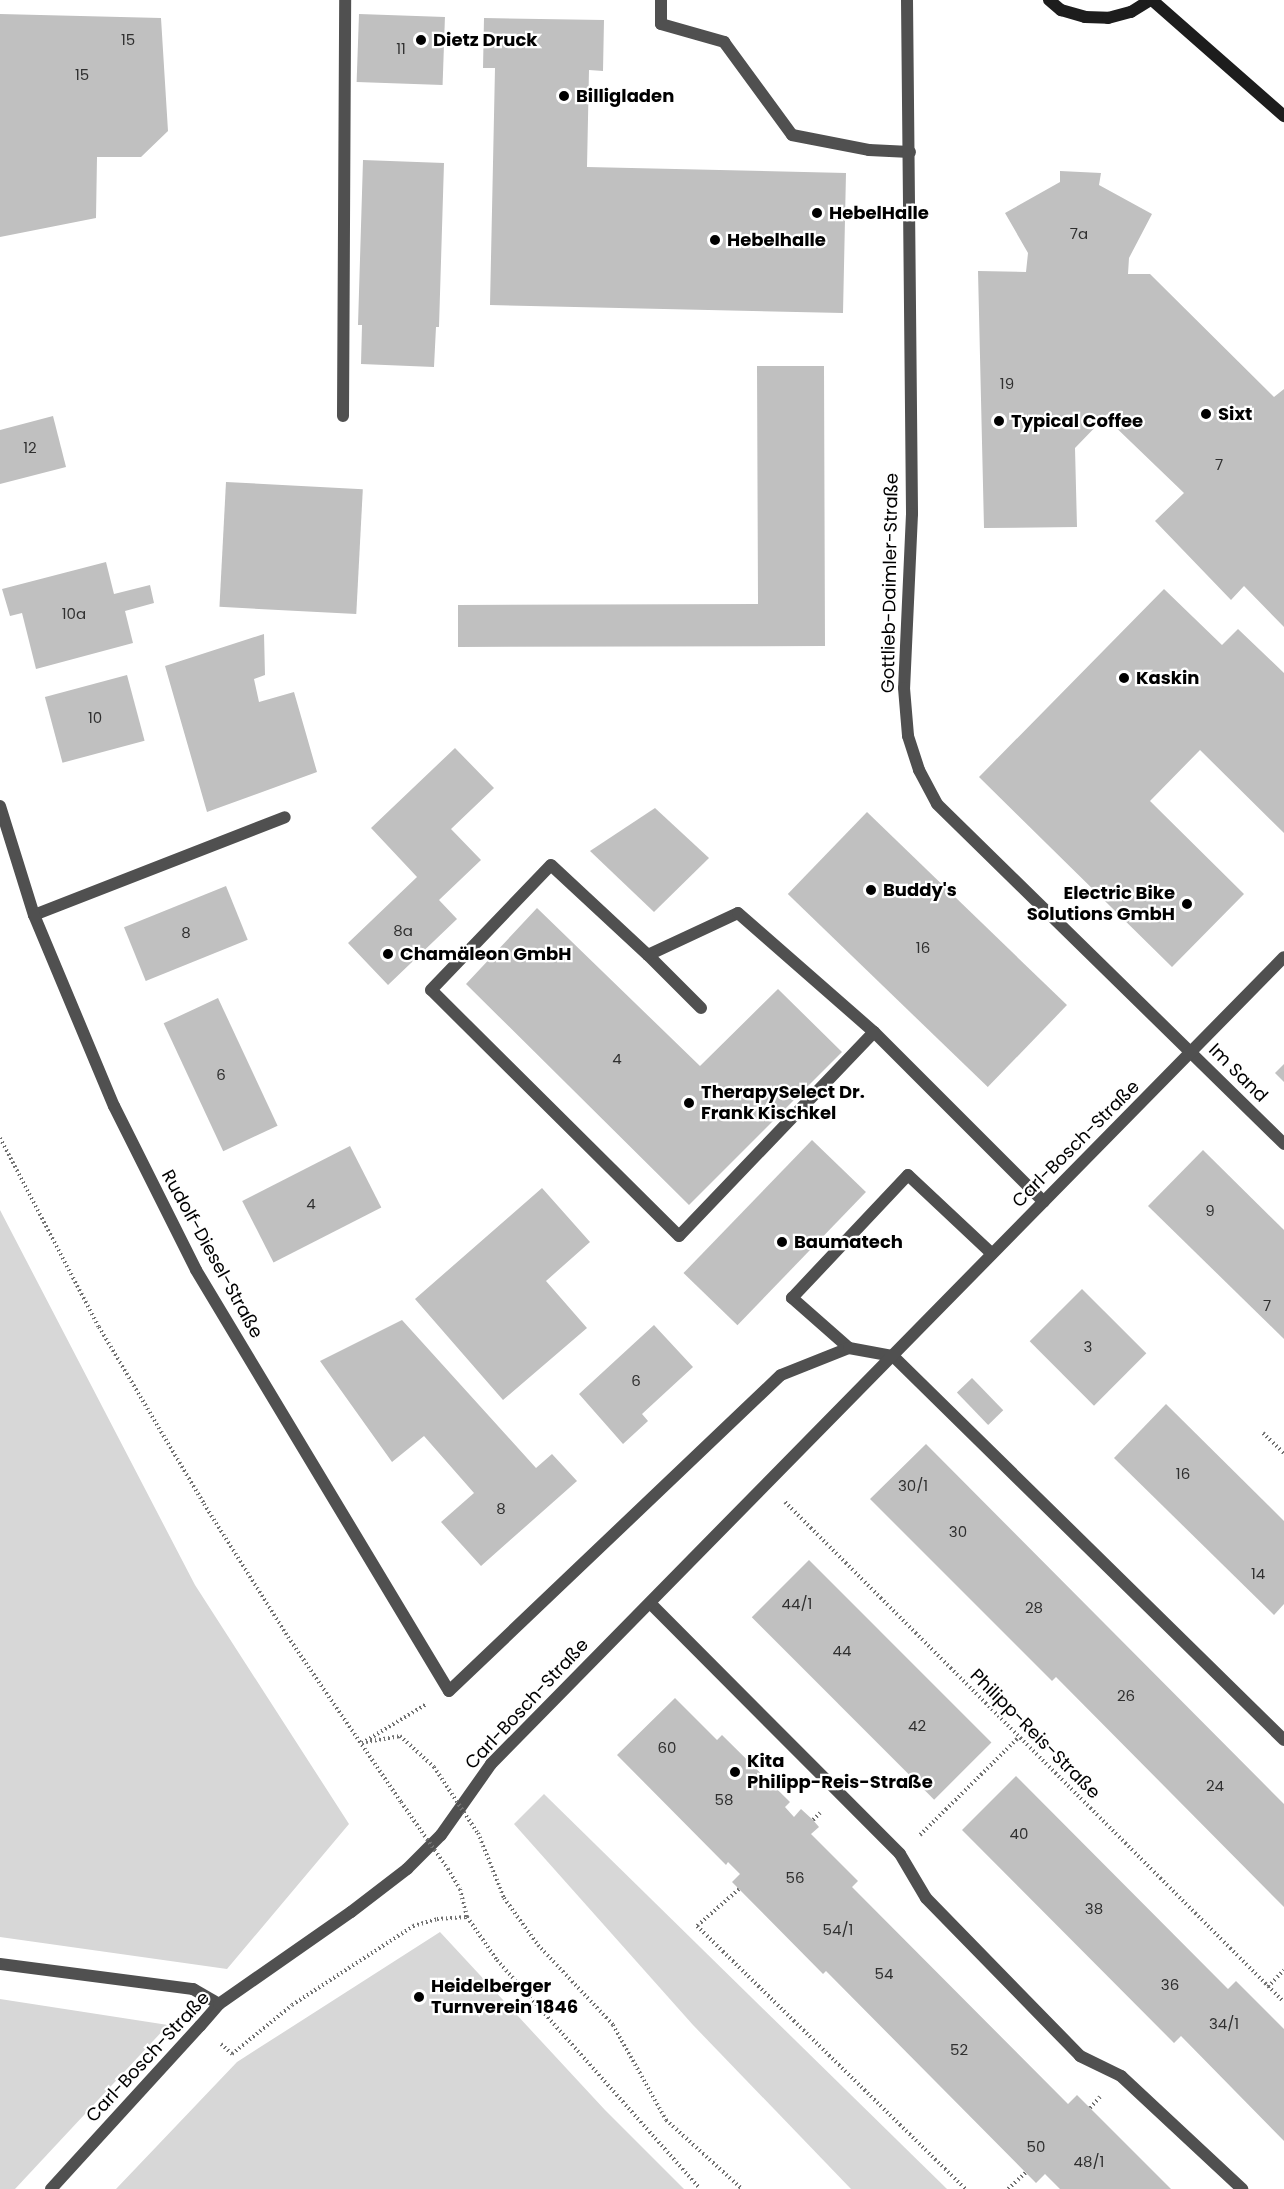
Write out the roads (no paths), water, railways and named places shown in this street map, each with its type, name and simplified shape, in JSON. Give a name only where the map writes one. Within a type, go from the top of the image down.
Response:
[{"type":"main road","points":[[1049,0],[1069,13],[1085,17],[1108,18],[1131,12],[1151,0],[1284,116]]},
{"type":"street","points":[[344,416],[345,0]]},
{"type":"street","points":[[661,0],[661,24],[724,42],[792,135],[869,150],[910,152]]},
{"type":"street","name":"Gottlieb-Daimler-Straße","points":[[907,0],[912,514],[904,688],[908,736],[918,770],[937,804],[1192,1052]]},
{"type":"street","name":"Rudolf-Diesel-Straße","points":[[0,806],[34,915],[114,1106],[196,1270],[449,1691],[781,1375],[849,1348]]},
{"type":"street","points":[[34,915],[285,817]]},
{"type":"street","points":[[701,1008],[551,865],[431,990],[679,1236],[874,1032]]},
{"type":"street","points":[[648,955],[738,913],[874,1032],[1044,1202]]},
{"type":"street","name":"Carl-Bosch-Straße","points":[[51,2189],[219,2004],[351,1912],[407,1869],[441,1835],[491,1764],[768,1485],[1284,957]]},
{"type":"street","name":"Im Sand","points":[[1192,1052],[1284,1144]]},
{"type":"street","points":[[992,1254],[908,1175],[792,1298],[849,1348],[893,1356],[1284,1740]]},
{"type":"street","points":[[650,1603],[900,1854],[926,1898],[1080,2056],[1121,2076],[1242,2189]]},
{"type":"street","points":[[0,1964],[193,1989],[219,2004]]},
{"type":"place","name":"Dietz Druck","points":[[421,40]]},
{"type":"place","name":"Billigladen","points":[[564,96]]},
{"type":"place","name":"HebelHalle","points":[[817,213]]},
{"type":"place","name":"Hebelhalle","points":[[715,240]]},
{"type":"place","name":"Sixt","points":[[1206,414]]},
{"type":"place","name":"Typical Coffee","points":[[999,421]]},
{"type":"place","name":"Kaskin","points":[[1124,678]]},
{"type":"place","name":"Buddy's","points":[[871,890]]},
{"type":"place","name":"Electric Bike Solutions GmbH","points":[[1187,904]]},
{"type":"place","name":"Chamäleon GmbH","points":[[388,954]]},
{"type":"place","name":"TherapySelect Dr. Frank Kischkel","points":[[689,1103]]},
{"type":"place","name":"Baumatech","points":[[782,1242]]},
{"type":"place","name":"Kita Philipp-Reis-Straße","points":[[735,1772]]},
{"type":"place","name":"Heidelberger Turnverein 1846","points":[[419,1997]]}]
